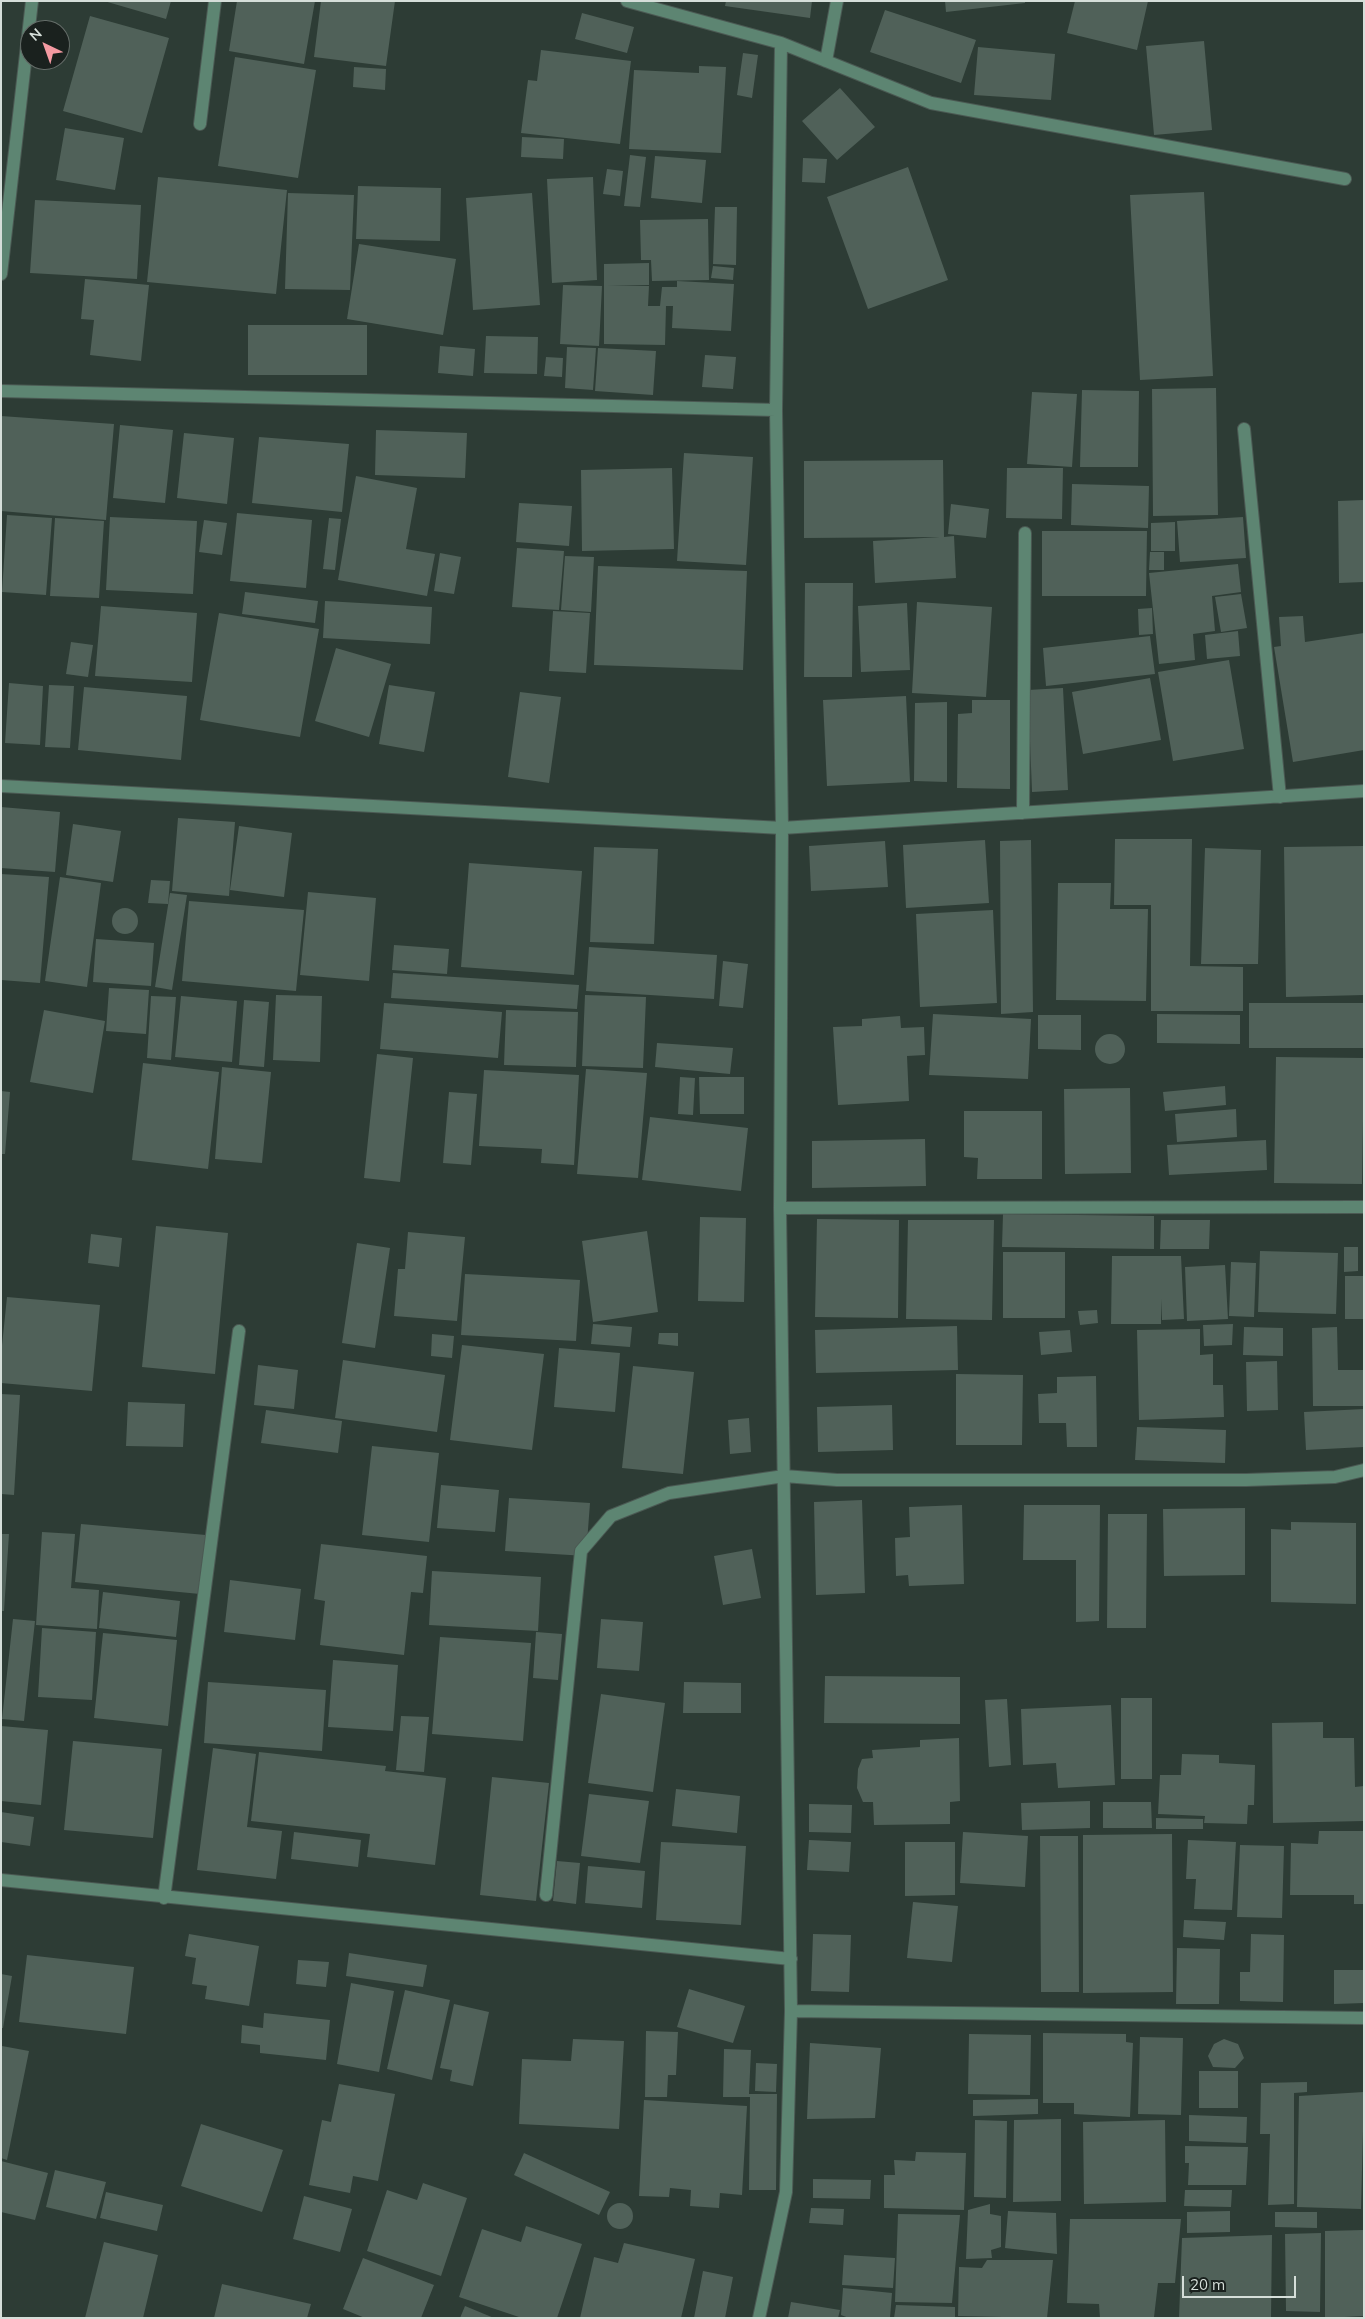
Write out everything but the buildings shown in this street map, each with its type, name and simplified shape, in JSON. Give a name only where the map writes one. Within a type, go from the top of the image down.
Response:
[{"type":"street","points":[[1,274],[32,1]]},
{"type":"street","points":[[200,124],[215,1]]},
{"type":"street","points":[[627,1],[781,42],[932,103],[1345,179]]},
{"type":"street","points":[[826,60],[837,1]]},
{"type":"street","points":[[759,2318],[786,2192],[791,2011],[780,1208],[782,828],[776,410],[781,42]]},
{"type":"street","points":[[1,391],[776,410]]},
{"type":"street","points":[[1244,429],[1280,797]]},
{"type":"street","points":[[1024,813],[1025,533]]},
{"type":"street","points":[[1,786],[782,828],[1364,791]]},
{"type":"street","points":[[780,1208],[1364,1207]]},
{"type":"street","points":[[164,1898],[239,1331]]},
{"type":"street","points":[[546,1895],[581,1551],[611,1516],[669,1493],[784,1476],[837,1480],[1246,1480],[1335,1477],[1364,1470]]},
{"type":"street","points":[[1,1880],[791,1960]]},
{"type":"street","points":[[791,2011],[1364,2018]]}]
